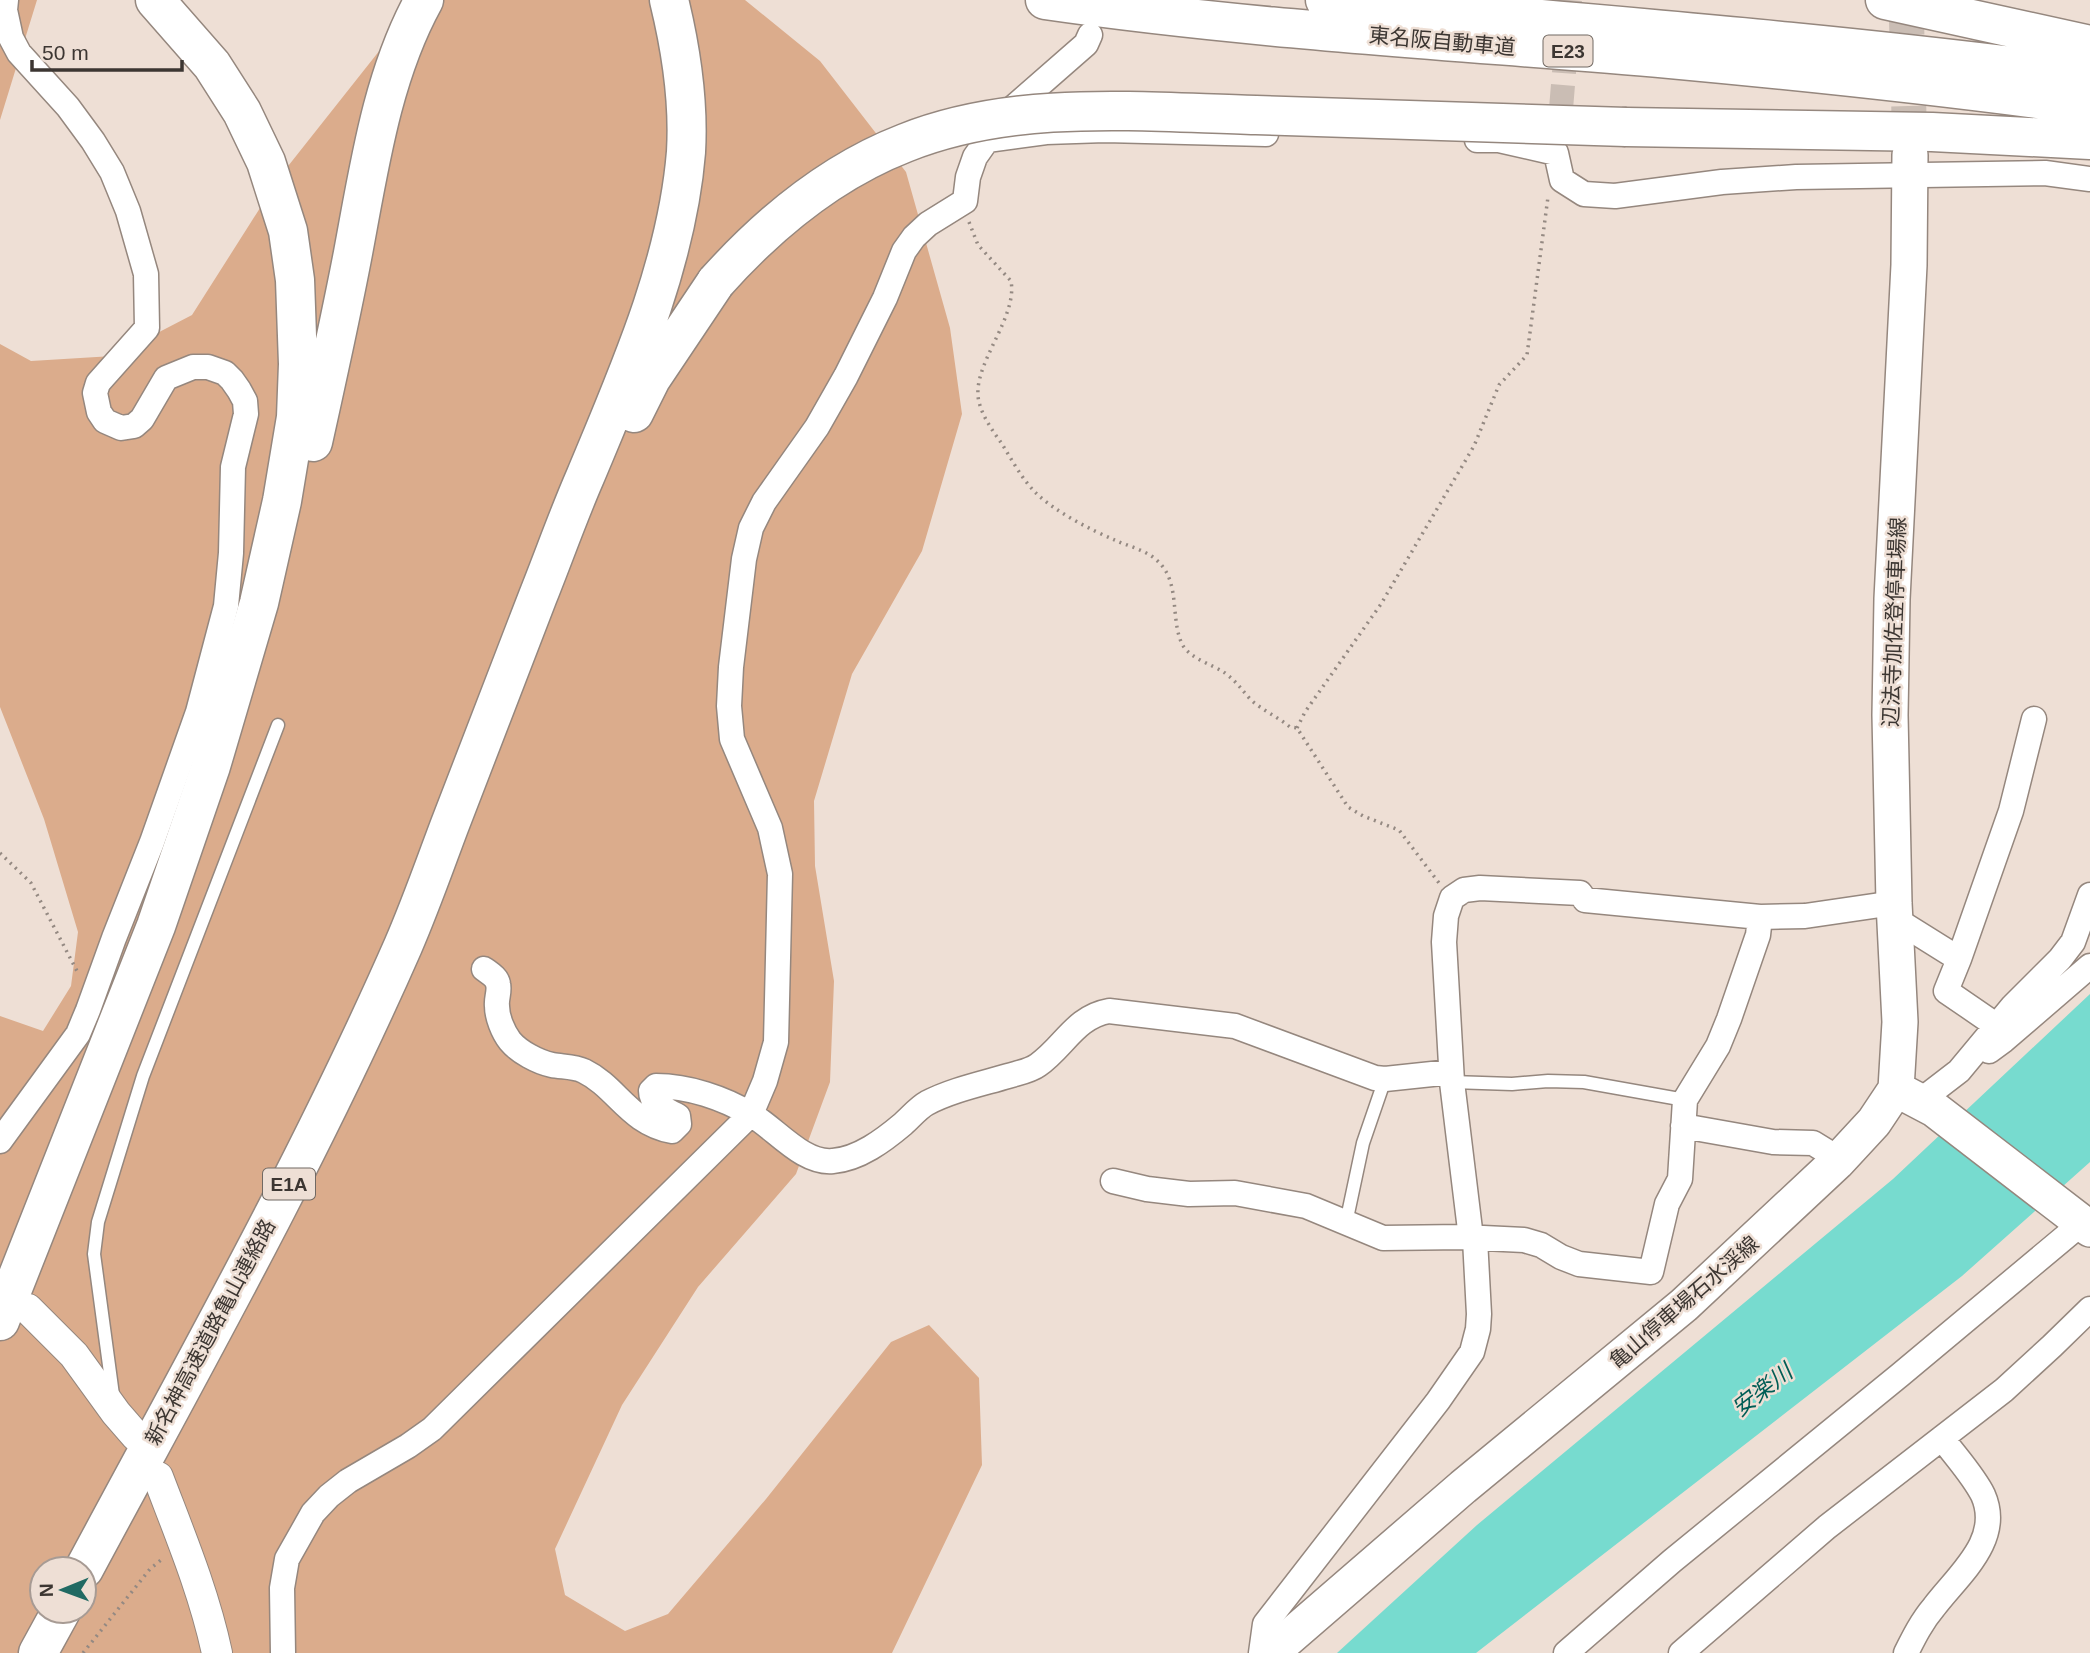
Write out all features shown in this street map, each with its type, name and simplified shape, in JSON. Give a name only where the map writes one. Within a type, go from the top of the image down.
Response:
[{"type":"highway","points":[[14,1315],[21,1268],[156,926],[211,766],[259,603],[282,501],[296,418],[298,324],[295,281],[288,231],[266,162],[242,112],[212,65],[155,0]]},
{"type":"highway","points":[[21,1268],[81,1158],[138,1032],[186,908],[231,767],[271,626],[386,98],[400,55],[424,0]]},
{"type":"highway","points":[[465,785],[582,482],[623,387],[669,245],[686,150],[686,105],[678,43],[668,0]]},
{"type":"highway","name":"東名阪自動車道","points":[[1045,0],[1282,27],[1797,72],[2090,106]]},
{"type":"highway","name":"東名阪自動車道","points":[[1325,0],[1825,44],[2090,76]]},
{"type":"highway","points":[[1885,0],[2090,45]]},
{"type":"highway","points":[[465,785],[651,379],[716,282],[769,227],[824,184],[875,155],[907,142],[998,118],[1098,111],[1626,127],[1932,132],[2090,140]]},
{"type":"highway","name":"新名神高速道路亀山連絡路","points":[[92,1555],[236,1289],[335,1090],[404,944],[465,785]]},
{"type":"highway","points":[[38,1653],[53,1625]]},
{"type":"main road","name":"辺法寺加佐登停車場線","points":[[1909,165],[1905,359],[1892,598],[1890,715],[1900,1022],[1917,1099]]},
{"type":"main road","name":"亀山停車場石水渓線","points":[[1271,1653],[1463,1488],[1684,1305],[1839,1159],[1874,1122],[1917,1099]]},
{"type":"main road","points":[[1917,1099],[2081,1223]]},
{"type":"street","points":[[0,1141],[78,1034],[152,842],[198,712],[226,606],[231,553],[233,467],[246,415],[245,401],[232,380],[219,370],[193,366],[166,378],[147,412],[135,426],[121,428],[104,421],[95,393],[98,383],[147,328],[146,274],[128,211],[112,172],[68,107],[19,53],[11,38],[5,10],[6,0]]},
{"type":"street","points":[[283,1653],[282,1588],[287,1559],[313,1513],[348,1481],[432,1429],[751,1114],[765,1081],[776,1042],[780,874],[770,828],[732,739],[729,706],[744,559],[751,528],[764,502],[817,427],[846,376],[885,298],[904,251],[928,223],[965,201],[968,177],[975,157],[987,140],[1014,107],[1086,44],[1090,35]]},
{"type":"street","points":[[1561,109],[1556,153],[1562,180],[1584,194],[1615,196],[1721,182],[1909,165],[2045,173],[2090,180]]},
{"type":"street","points":[[987,140],[1046,132],[1105,130],[1499,140],[1556,153]]},
{"type":"street","points":[[1997,1026],[1946,991],[2011,811],[2034,719]]},
{"type":"street","points":[[1262,1653],[1265,1624],[1438,1401],[1472,1352],[1478,1329],[1473,1239],[1452,1077],[1444,942],[1446,916],[1452,898],[1464,890],[1480,888],[1580,893],[1585,900],[1760,918],[1895,911],[1959,959]]},
{"type":"street","points":[[1959,1071],[2013,1006],[2060,959],[2073,942],[2090,895]]},
{"type":"street","points":[[1113,1181],[1147,1189],[1189,1194],[1235,1193],[1306,1206],[1384,1238],[1524,1240],[1541,1245],[1579,1264],[1651,1272],[1667,1204],[1680,1179],[1685,1100],[1717,1046],[1729,1019],[1758,935],[1760,918]]},
{"type":"street","points":[[1917,1099],[2004,1040],[2090,967]]},
{"type":"street","points":[[484,969],[495,977],[498,984],[497,1006],[503,1029],[512,1042],[535,1059],[551,1065],[582,1070],[594,1077],[628,1109],[647,1123],[662,1129],[672,1131],[679,1124],[678,1116],[651,1097],[656,1086],[671,1086],[729,1102],[771,1127],[816,1161],[845,1159],[878,1142],[925,1104],[962,1089],[1035,1067],[1046,1059],[1076,1026],[1098,1013],[1108,1011],[1235,1026],[1375,1078],[1452,1077]]},
{"type":"street","points":[[1683,1126],[1773,1142],[1813,1143],[1839,1159]]},
{"type":"street","points":[[1566,1653],[1672,1561],[2081,1223]]},
{"type":"street","points":[[1681,1653],[1818,1534],[2004,1390],[2090,1308]]},
{"type":"street","points":[[14,1315],[74,1355],[136,1436]]},
{"type":"street","points":[[1906,1653],[1933,1608],[1979,1550],[1988,1526],[1983,1495],[1942,1438]]},
{"type":"street","points":[[158,1477],[209,1614],[217,1653]]},
{"type":"lane","points":[[116,1413],[94,1254],[98,1222],[143,1076],[278,725]]},
{"type":"lane","points":[[1452,1077],[1512,1084],[1584,1082],[1685,1100]]},
{"type":"lane","points":[[1346,1223],[1363,1143],[1385,1079]]},
{"type":"path","points":[[1297,728],[1305,712],[1381,604],[1474,446],[1499,385],[1527,355],[1550,182],[1562,180]]},
{"type":"path","points":[[965,201],[970,229],[978,245],[1011,281],[1012,289],[1007,311],[979,380],[978,401],[986,419],[1033,491],[1049,504],[1118,542],[1137,548],[1154,558],[1163,567],[1172,590],[1179,634],[1189,653],[1221,670],[1236,681],[1251,700],[1290,727],[1297,728],[1348,807],[1399,830],[1429,872],[1452,898]]},
{"type":"path","points":[[0,853],[32,883],[80,977],[95,989]]},
{"type":"path","points":[[83,1653],[161,1560],[191,1562]]},
{"type":"shaded area","points":[[0,0],[37,0],[0,120]]},
{"type":"shaded area","points":[[434,0],[745,0],[820,61],[906,172],[950,328],[962,414],[922,551],[852,674],[814,801],[815,866],[834,981],[830,1082],[796,1174],[698,1287],[622,1405],[555,1549],[565,1595],[625,1631],[668,1614],[766,1499],[891,1342],[929,1325],[979,1378],[982,1465],[892,1653],[0,1653],[0,1016],[43,1031],[71,986],[78,932],[44,819],[0,707],[0,344],[31,361],[113,356],[192,315],[281,175],[395,31]]},
{"type":"water","name":"安楽川","points":[[2090,994],[2090,1162],[1962,1276],[1476,1653],[1337,1653],[1477,1525],[1893,1179]]},
{"type":"tunnel","points":[[1561,109],[1570,0]]},
{"type":"tunnel","points":[[1906,0],[1910,155]]}]
